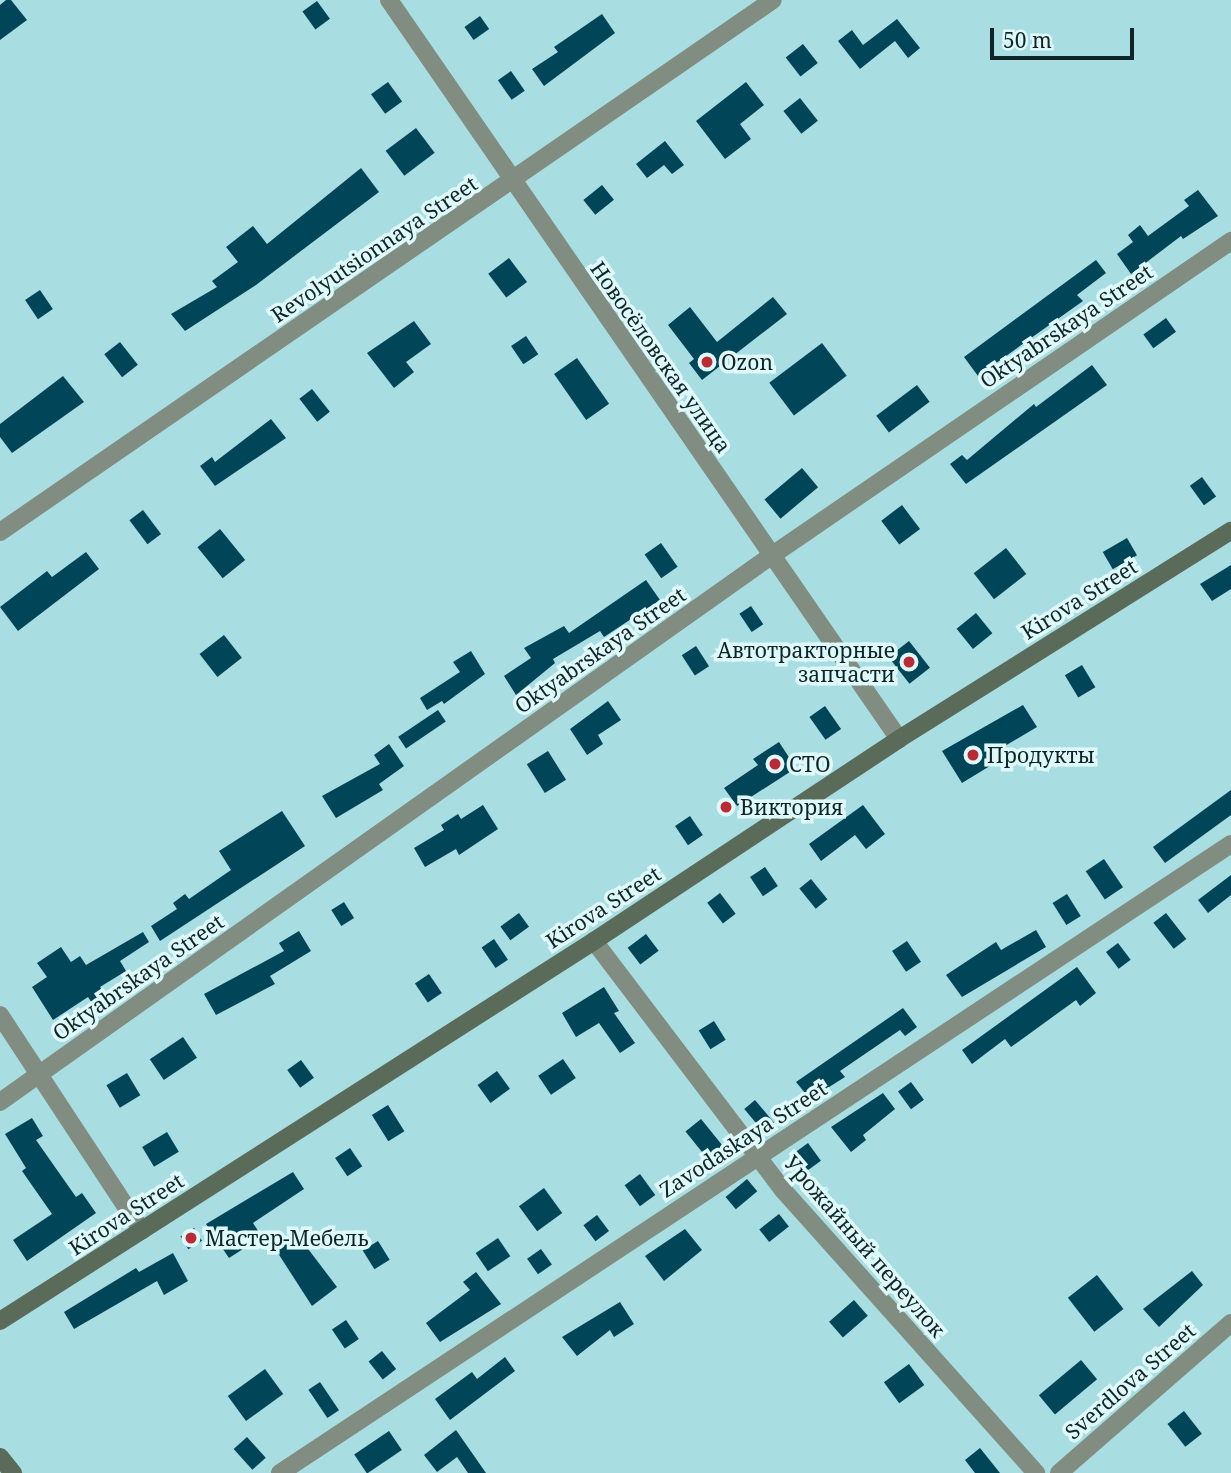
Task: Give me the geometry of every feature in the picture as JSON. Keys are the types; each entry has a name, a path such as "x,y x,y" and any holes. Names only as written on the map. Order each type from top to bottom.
{"street":[{"name":"Новосёловская улица","path":"389,0 898,739"},
{"name":"Revolyutsionnaya Street","path":"0,532 773,0"},
{"name":"Oktyabrskaya Street","path":"0,1102 771,556 1231,241"},
{"name":"Kirova Street","path":"0,1321 594,941 898,739 1231,531"},
{"name":"Zavodaskaya Street","path":"280,1473 1231,844"},
{"name":"Урожайный переулок","path":"594,941 783,1190 1036,1473"},
{"path":"0,1015 142,1231"},
{"name":"Sverdlova Street","path":"1059,1473 1231,1324"},
{"path":"0,1457 13,1473"}],"building":[{"path":"11,0 27,20 0,40 0,5"},
{"path":"317,1 330,19 315,29 302,12"},
{"path":"602,14 615,33 544,86 532,69 558,52 554,47"},
{"path":"480,16 489,29 474,40 464,27"},
{"path":"897,19 920,48 908,58 895,41 860,69 838,41 852,30 863,45"},
{"path":"803,44 818,63 800,76 786,58"},
{"path":"511,71 525,91 512,100 498,80"},
{"path":"388,82 402,101 385,114 371,94"},
{"path":"746,82 764,105 740,124 751,139 725,159 696,121"},
{"path":"800,98 818,121 801,134 783,111"},
{"path":"416,128 435,153 404,176 386,151"},
{"path":"665,141 684,165 672,174 664,165 647,178 636,164"},
{"path":"361,168 379,192 256,285 185,331 171,314 217,287 212,281 238,262 226,247 253,226 267,244"},
{"path":"602,185 614,200 595,215 583,200"},
{"path":"1198,190 1218,216 1183,239 1181,236 1131,274 1117,254 1133,242 1128,235 1140,225 1148,236 1189,206 1184,200"},
{"path":"509,258 527,282 506,298 488,274"},
{"path":"1096,260 1106,273 1077,295 1083,301 978,376 964,357"},
{"path":"40,290 53,309 38,319 25,300"},
{"path":"773,297 787,314 702,380 689,363 694,359 668,325 690,307 717,342"},
{"path":"1166,318 1176,332 1153,348 1143,334"},
{"path":"414,321 431,344 406,362 414,372 394,388 367,353"},
{"path":"526,336 538,354 523,364 511,346"},
{"path":"120,342 138,365 122,377 104,354"},
{"path":"822,343 847,376 794,415 769,383"},
{"path":"577,358 609,404 586,420 554,374"},
{"path":"1092,365 1107,385 966,484 950,464 962,455 967,460 1034,404 1036,407"},
{"path":"63,376 84,402 12,453 0,437 0,424"},
{"path":"917,385 930,402 889,432 876,416"},
{"path":"312,389 330,412 317,422 299,399"},
{"path":"271,419 286,438 215,486 200,466 212,457 215,462"},
{"path":"802,468 818,487 781,519 764,499"},
{"path":"1202,477 1216,496 1204,505 1190,486"},
{"path":"902,505 920,529 899,545 881,521"},
{"path":"143,510 161,534 147,544 129,520"},
{"path":"220,529 245,560 223,578 197,547"},
{"path":"1127,538 1137,555 1113,569 1103,552"},
{"path":"661,543 678,567 661,578 645,554"},
{"path":"1006,548 1026,574 994,599 974,573"},
{"path":"86,552 99,569 18,631 0,607 47,571 52,577"},
{"path":"1231,565 1231,589 1212,601 1200,584"},
{"path":"646,580 660,600 604,637 600,631 553,659 555,663 516,695 504,676 531,658 524,648 564,626 569,633"},
{"path":"751,606 763,624 752,632 739,614"},
{"path":"976,613 992,633 973,649 957,629"},
{"path":"224,635 242,658 217,677 200,654"},
{"name":"Автотракторные запчасти","path":"909,641 930,668 909,684 889,657"},
{"path":"696,646 709,666 695,675 682,655"},
{"path":"471,651 485,674 444,704 442,701 427,710 420,698 460,672 453,662"},
{"path":"1082,665 1095,687 1078,698 1065,675"},
{"path":"608,701 621,720 598,735 603,744 587,755 570,729"},
{"path":"1023,705 1037,727 998,750 1003,758 962,783 942,751"},
{"path":"825,706 841,729 825,740 809,717"},
{"path":"438,710 446,722 406,748 398,737"},
{"path":"779,742 796,768 737,806 724,788 758,765 753,759"},
{"path":"389,744 404,766 379,784 383,790 336,818 322,796 380,764 374,755"},
{"path":"548,751 566,780 545,793 527,764"},
{"path":"1231,790 1231,815 1165,863 1153,847"},
{"path":"483,805 498,829 459,855 456,849 425,867 414,848 444,830 441,825 458,814 461,819"},
{"path":"863,805 885,834 866,849 855,835 821,861 809,844"},
{"path":"282,811 305,846 160,941 151,926 177,909 173,903 185,894 189,899 231,870 219,851"},
{"path":"690,816 703,835 688,845 675,826"},
{"path":"1104,859 1123,887 1105,899 1086,871"},
{"path":"765,867 778,886 763,896 750,877"},
{"path":"1231,875 1231,895 1208,913 1198,900"},
{"path":"811,879 827,899 816,909 799,888"},
{"path":"720,893 736,914 723,923 707,903"},
{"path":"1067,894 1081,916 1066,925 1053,903"},
{"path":"344,902 354,918 341,926 331,910"},
{"path":"519,913 529,927 510,940 500,927"},
{"path":"1166,913 1186,939 1174,949 1153,923"},
{"path":"1036,930 1046,947 962,997 946,975 996,942 1001,950"},
{"path":"299,931 311,951 270,976 275,984 216,1015 204,994 284,951 279,943"},
{"path":"143,932 149,942 120,961 126,971 100,987 111,1004 98,1012 88,997 53,1020 32,987 47,977 37,963 61,947 71,962 80,956 86,965"},
{"path":"646,934 659,951 640,965 628,948"},
{"path":"494,939 508,960 496,968 482,947"},
{"path":"907,941 921,962 906,972 892,951"},
{"path":"1118,943 1131,960 1119,969 1106,952"},
{"path":"1077,967 1096,993 1080,1006 1076,1000 1011,1047 1005,1039 972,1064 962,1050"},
{"path":"429,974 442,993 428,1003 415,984"},
{"path":"604,987 619,1011 614,1013 635,1043 620,1053 599,1023 576,1037 562,1013"},
{"path":"903,1008 917,1027 905,1036 900,1030 840,1071 845,1077 810,1099 796,1082"},
{"path":"714,1021 726,1040 710,1049 699,1031"},
{"path":"183,1037 197,1058 164,1080 150,1059"},
{"path":"563,1059 576,1078 551,1095 538,1076"},
{"path":"301,1060 314,1078 300,1088 287,1070"},
{"path":"497,1071 510,1089 491,1103 478,1085"},
{"path":"127,1073 140,1095 120,1108 106,1085"},
{"path":"911,1082 924,1100 911,1109 898,1091"},
{"path":"883,1093 895,1109 863,1135 866,1140 851,1152 831,1127"},
{"path":"755,1100 774,1123 764,1132 744,1109"},
{"path":"388,1105 404,1131 388,1141 372,1115"},
{"path":"32,1118 43,1136 36,1140 76,1197 82,1193 96,1213 27,1261 13,1240 52,1214 22,1171 26,1168 5,1134"},
{"path":"701,1119 725,1149 709,1161 685,1132"},
{"path":"167,1132 179,1152 154,1167 142,1147"},
{"path":"808,1143 821,1161 807,1171 794,1153"},
{"path":"350,1148 362,1166 347,1176 335,1158"},
{"path":"293,1172 304,1189 253,1223 262,1237 229,1258 206,1224"},
{"path":"640,1174 655,1195 640,1206 625,1185"},
{"path":"747,1179 757,1191 736,1209 726,1197"},
{"path":"544,1188 562,1213 537,1231 519,1206"},
{"path":"779,1214 789,1227 769,1242 759,1229"},
{"path":"597,1215 609,1231 595,1241 583,1225"},
{"name":"Мастер-Мебель","path":"194,1228 202,1241 188,1249 180,1236"},
{"path":"685,1229 702,1250 664,1281 645,1256"},
{"path":"296,1233 337,1287 312,1306 274,1247"},
{"path":"498,1238 510,1256 488,1271 476,1253"},
{"path":"378,1241 390,1260 374,1269 363,1251"},
{"path":"541,1249 552,1265 538,1274 527,1259"},
{"path":"173,1253 188,1281 164,1295 157,1281 74,1329 64,1312 136,1268 139,1272"},
{"path":"1192,1271 1203,1285 1159,1327 1143,1309"},
{"path":"476,1272 501,1304 440,1342 426,1323 470,1290 463,1282"},
{"path":"1097,1275 1123,1309 1094,1332 1068,1298"},
{"path":"854,1300 868,1316 843,1337 829,1322"},
{"path":"620,1302 634,1324 614,1337 610,1330 577,1356 562,1337"},
{"path":"346,1320 359,1339 345,1349 332,1330"},
{"path":"382,1351 396,1369 383,1380 369,1361"},
{"path":"505,1357 515,1371 450,1420 435,1399 472,1372 477,1379"},
{"path":"1081,1360 1097,1379 1055,1415 1039,1395"},
{"path":"909,1364 924,1385 899,1403 884,1382"},
{"path":"265,1369 283,1394 246,1421 228,1396"},
{"path":"320,1382 339,1410 327,1418 308,1390"},
{"path":"1184,1411 1202,1434 1185,1447 1167,1424"},
{"path":"456,1430 486,1473 468,1473 457,1457 437,1472 424,1455"},
{"path":"389,1431 402,1450 368,1473 354,1454"},
{"path":"247,1437 266,1458 252,1470 234,1449"},
{"path":"980,1448 1000,1473 975,1473 965,1460"}],"place":[{"name":"Ozon","path":"707,362"},
{"name":"Автотракторные запчасти","path":"909,662"},
{"name":"Продукты","path":"973,755"},
{"name":"СТО","path":"775,764"},
{"name":"Виктория","path":"726,807"},
{"name":"Мастер-Мебель","path":"191,1238"}]}
